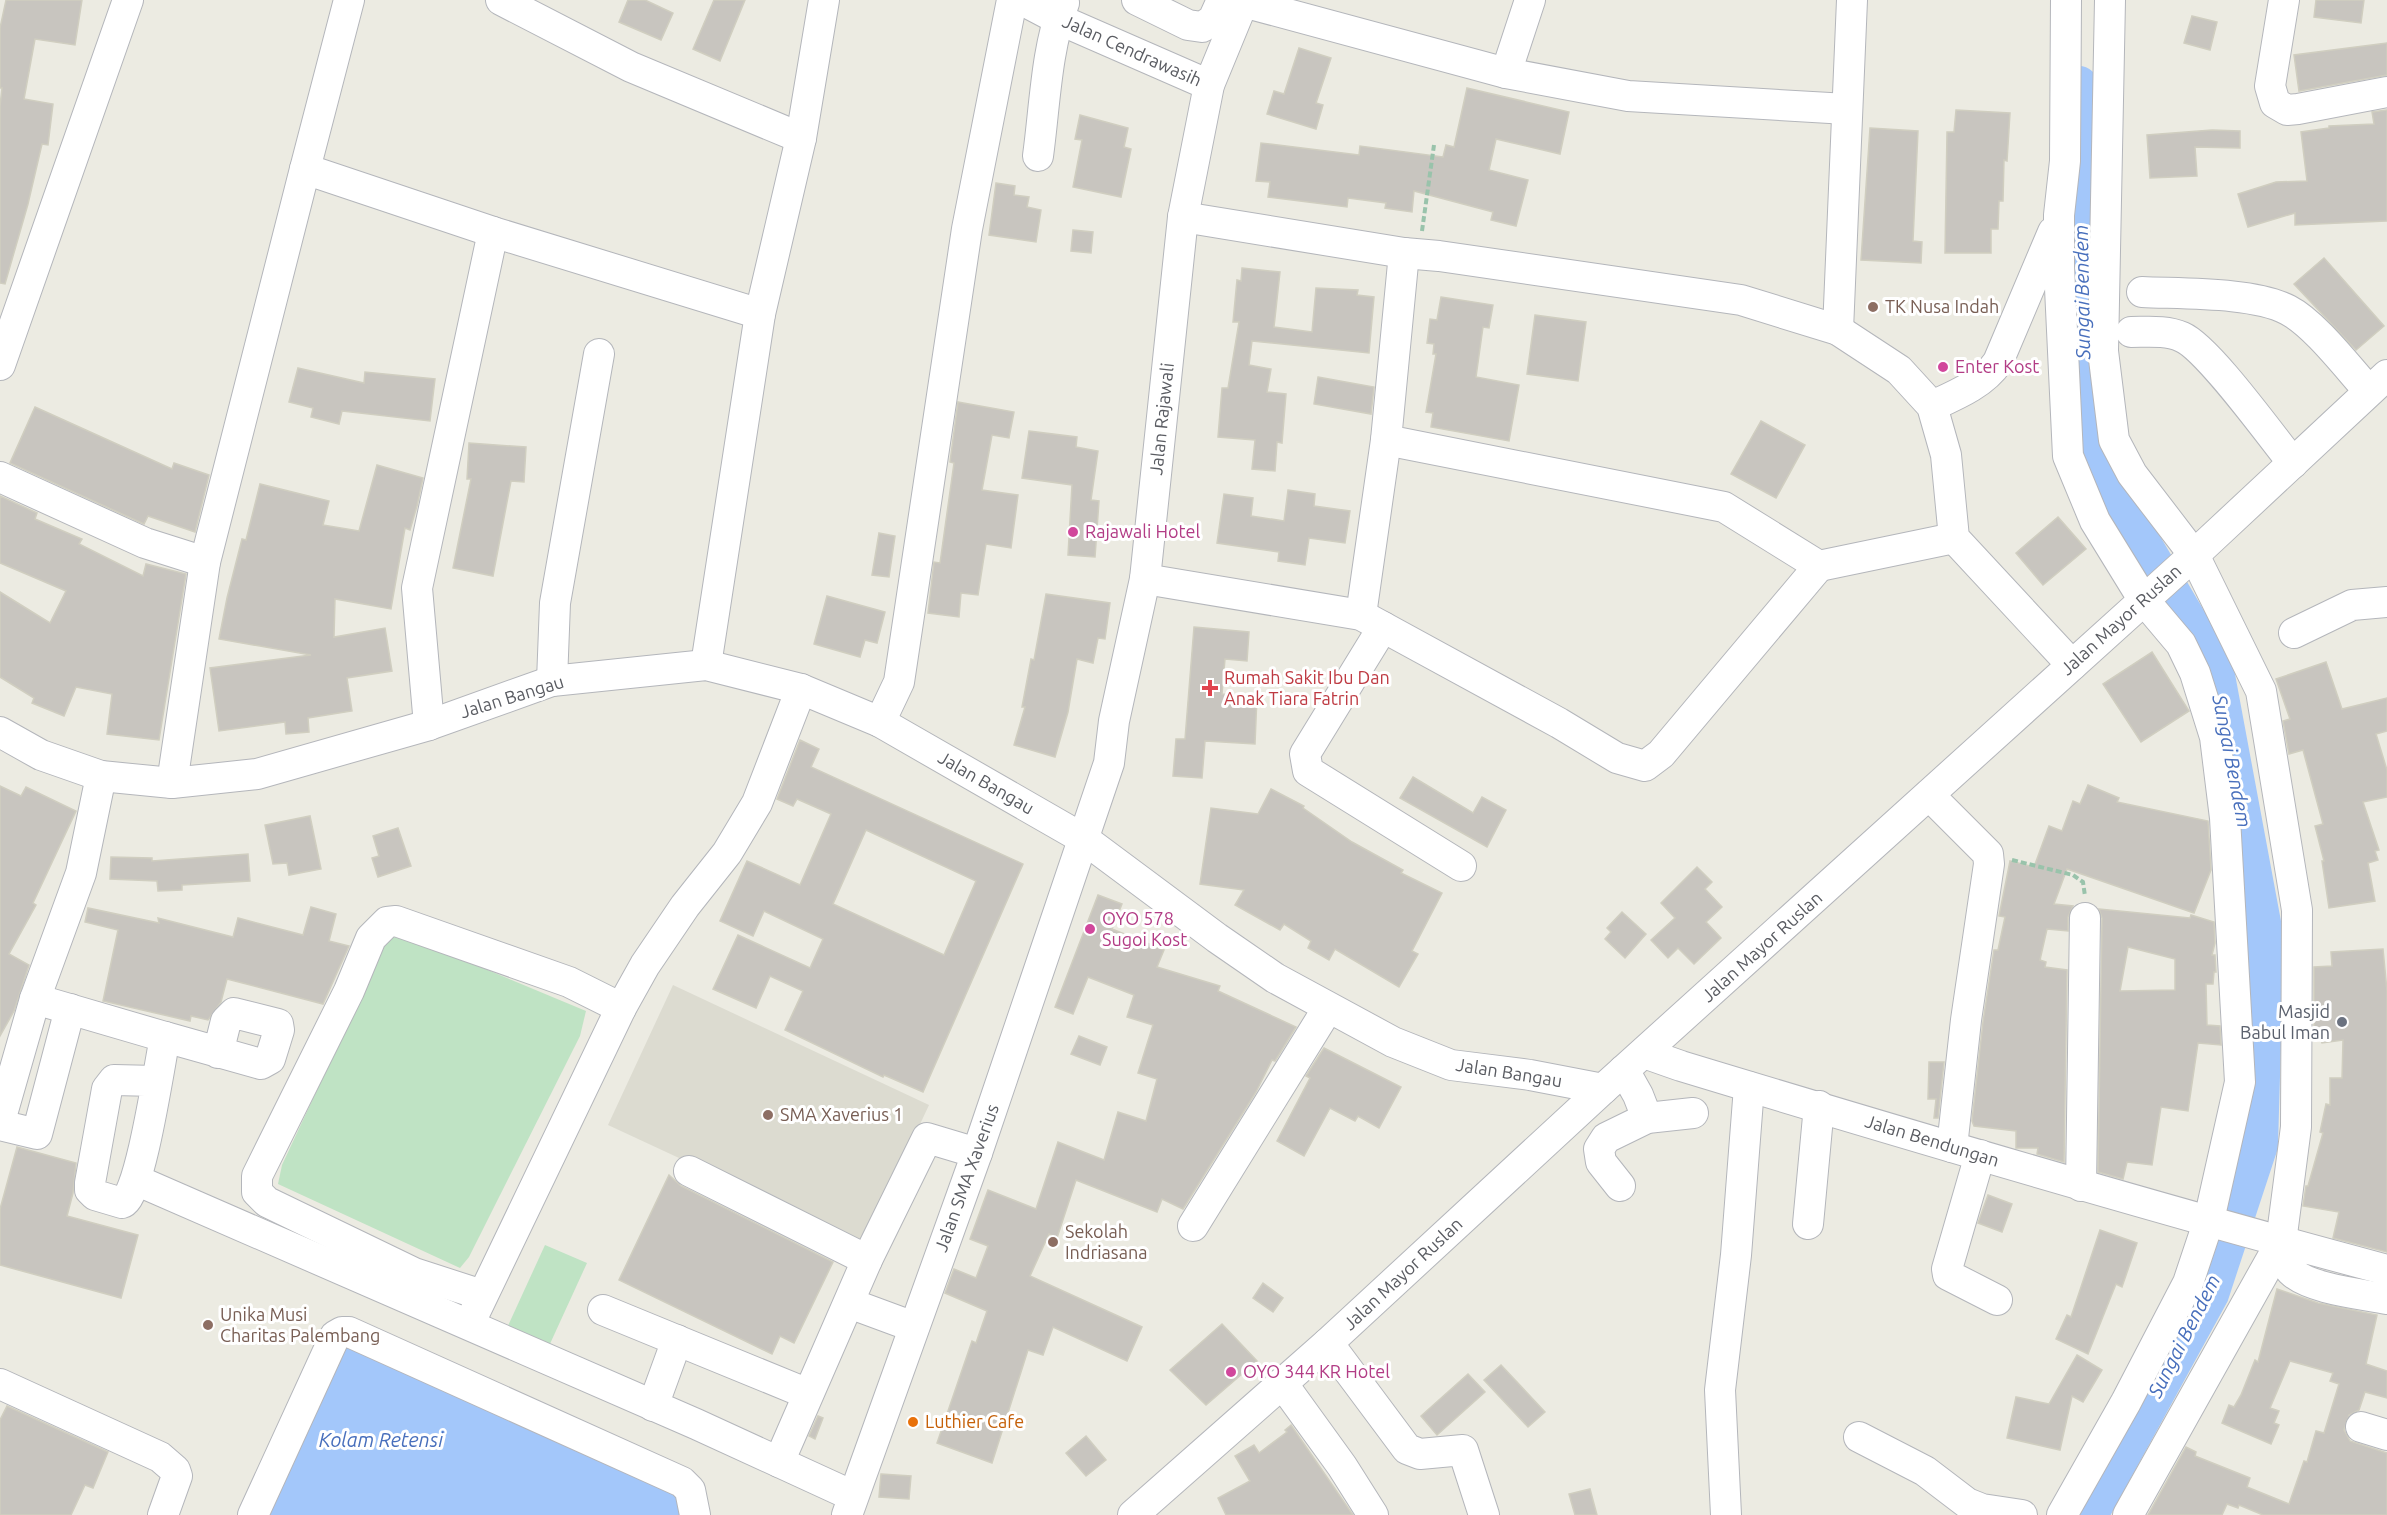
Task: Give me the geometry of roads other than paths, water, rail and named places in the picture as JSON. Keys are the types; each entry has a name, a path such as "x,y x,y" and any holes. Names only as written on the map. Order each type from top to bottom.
{"street":[{"path":"0,365 9,315 128,0"},
{"path":"172,783 205,562 349,0"},
{"path":"501,0 631,67 801,138"},
{"path":"706,665 760,314 801,138 824,0"},
{"path":"880,722 899,682 967,229 1012,0"},
{"name":"Jalan Cendrawasih","path":"1022,0 1062,9 1209,86"},
{"path":"1137,0 1188,25 1202,27 1236,1 1506,73 1628,96 1847,109"},
{"path":"1506,73 1530,0"},
{"path":"1838,330 1852,0"},
{"path":"2061,1515 2126,1402 2188,1282 2216,1221 2240,1082 2225,818 2216,737 2195,673 2181,644 2095,521 2068,456 2059,267 2059,216 2065,161 2066,0"},
{"path":"2110,0 2103,351 2106,395 2114,440 2132,474 2192,556 2261,691 2297,910 2296,1127 2280,1241 2128,1515"},
{"path":"2284,0 2270,86 2275,103 2288,110 2387,92"},
{"name":"Jalan Rajawali","path":"1080,837 1096,759 1114,722 1145,579 1184,217 1209,86 1236,1"},
{"path":"1038,156 1062,9"},
{"path":"305,169 493,232 760,314"},
{"path":"1932,406 1966,390 1992,371 1998,362 2059,216"},
{"path":"1184,217 1411,254 1741,300 1838,330 1899,370 1932,406 1946,455 1954,538 2072,665"},
{"path":"429,724 417,588 493,232"},
{"path":"1411,254 1386,440 1372,621 1305,754 1304,761 1308,771 1461,866"},
{"path":"2142,292 2265,301 2286,309 2378,383"},
{"path":"2131,332 2174,334 2191,342 2241,398 2293,463"},
{"path":"552,681 555,603 599,354"},
{"name":"Jalan Mayor Ruslan","path":"1150,1509 1282,1383 2192,556 2378,383"},
{"path":"1386,440 1724,507 1819,566"},
{"path":"0,477 144,543 205,562"},
{"path":"1145,579 1372,621 1559,723 1617,758 1645,766 1661,754 1819,566 1954,538"},
{"path":"2294,633 2352,605 2387,602"},
{"name":"Jalan Bangau","path":"0,732 41,755 101,776 172,783 257,774 429,724 552,681 706,665 801,689 880,722 1080,837 1216,938 1275,978 1393,1042 1451,1065 1530,1075 1624,1070"},
{"path":"469,1326 621,1008 645,965 685,906 727,853 757,803 801,689"},
{"path":"70,1009 37,1134 0,1123 35,999 81,873 101,776"},
{"path":"1929,795 1988,854 1990,876 1966,1020 1966,1151 1947,1269 1948,1275 1997,1300"},
{"name":"Jalan SMA Xaverius","path":"850,1505 977,1152 1074,870 1080,837"},
{"path":"2081,1186 2085,918"},
{"path":"482,1295 414,1273 267,1202 257,1192 256,1176 349,991 371,938 387,922 396,921 569,982 621,1008"},
{"path":"35,999 218,1053"},
{"path":"1193,1226 1328,1008"},
{"path":"156,1081 114,1080 107,1089 90,1190 94,1195 122,1203 131,1197 146,1137 165,1037"},
{"path":"1624,1070 1638,1095 1647,1118"},
{"name":"Jalan Bendungan","path":"1624,1070 1749,1087 2081,1186 2216,1221 2280,1241"},
{"path":"1726,1515 1720,1390 1736,1255 1749,1087"},
{"path":"1808,1224 1818,1106"},
{"path":"1620,1186 1601,1162 1599,1149 1606,1138 1647,1118 1693,1113"},
{"path":"100,1126 146,1137"},
{"path":"779,1462 867,1260 927,1138 977,1152"},
{"path":"689,1171 867,1260"},
{"path":"136,1180 779,1462 850,1505"},
{"path":"2280,1241 2387,1270"},
{"path":"2280,1241 2291,1271 2295,1275 2309,1282 2387,1299"},
{"path":"849,1303 914,1327"},
{"path":"603,1310 808,1394"},
{"path":"253,1515 335,1336 345,1332 682,1482 690,1490 695,1515"},
{"path":"653,1406 677,1340"},
{"path":"1328,1343 1407,1449 1420,1454 1463,1450 1484,1515"},
{"path":"1282,1383 1342,1466 1373,1515"},
{"path":"0,1384 165,1460 175,1470 177,1476 163,1515"},
{"path":"1859,1437 1925,1472 1967,1503 1982,1509 2022,1515"}],"water":[{"name":"Kolam Retensi","path":"342,1339 682,1493 686,1515 262,1515"}],"waterway":[{"name":"Sungai Bendem","path":"2079,85 2084,432 2119,504 2214,665 2265,939 2259,1145 2210,1294 2089,1515"}],"place":[{"name":"TK Nusa Indah","path":"1873,307"},
{"name":"Enter Kost","path":"1943,367"},
{"name":"Rajawali Hotel","path":"1073,532"},
{"name":"Rumah Sakit Ibu Dan Anak Tiara Fatrin","path":"1210,688"},
{"name":"OYO 578 Sugoi Kost","path":"1090,929"},
{"name":"Masjid Babul Iman","path":"2342,1022"},
{"name":"SMA Xaverius 1","path":"768,1115"},
{"name":"Sekolah Indriasana","path":"1053,1242"},
{"name":"Unika Musi Charitas Palembang","path":"208,1325"},
{"name":"OYO 344 KR Hotel","path":"1231,1372"},
{"name":"Luthier Cafe","path":"913,1422"}]}
